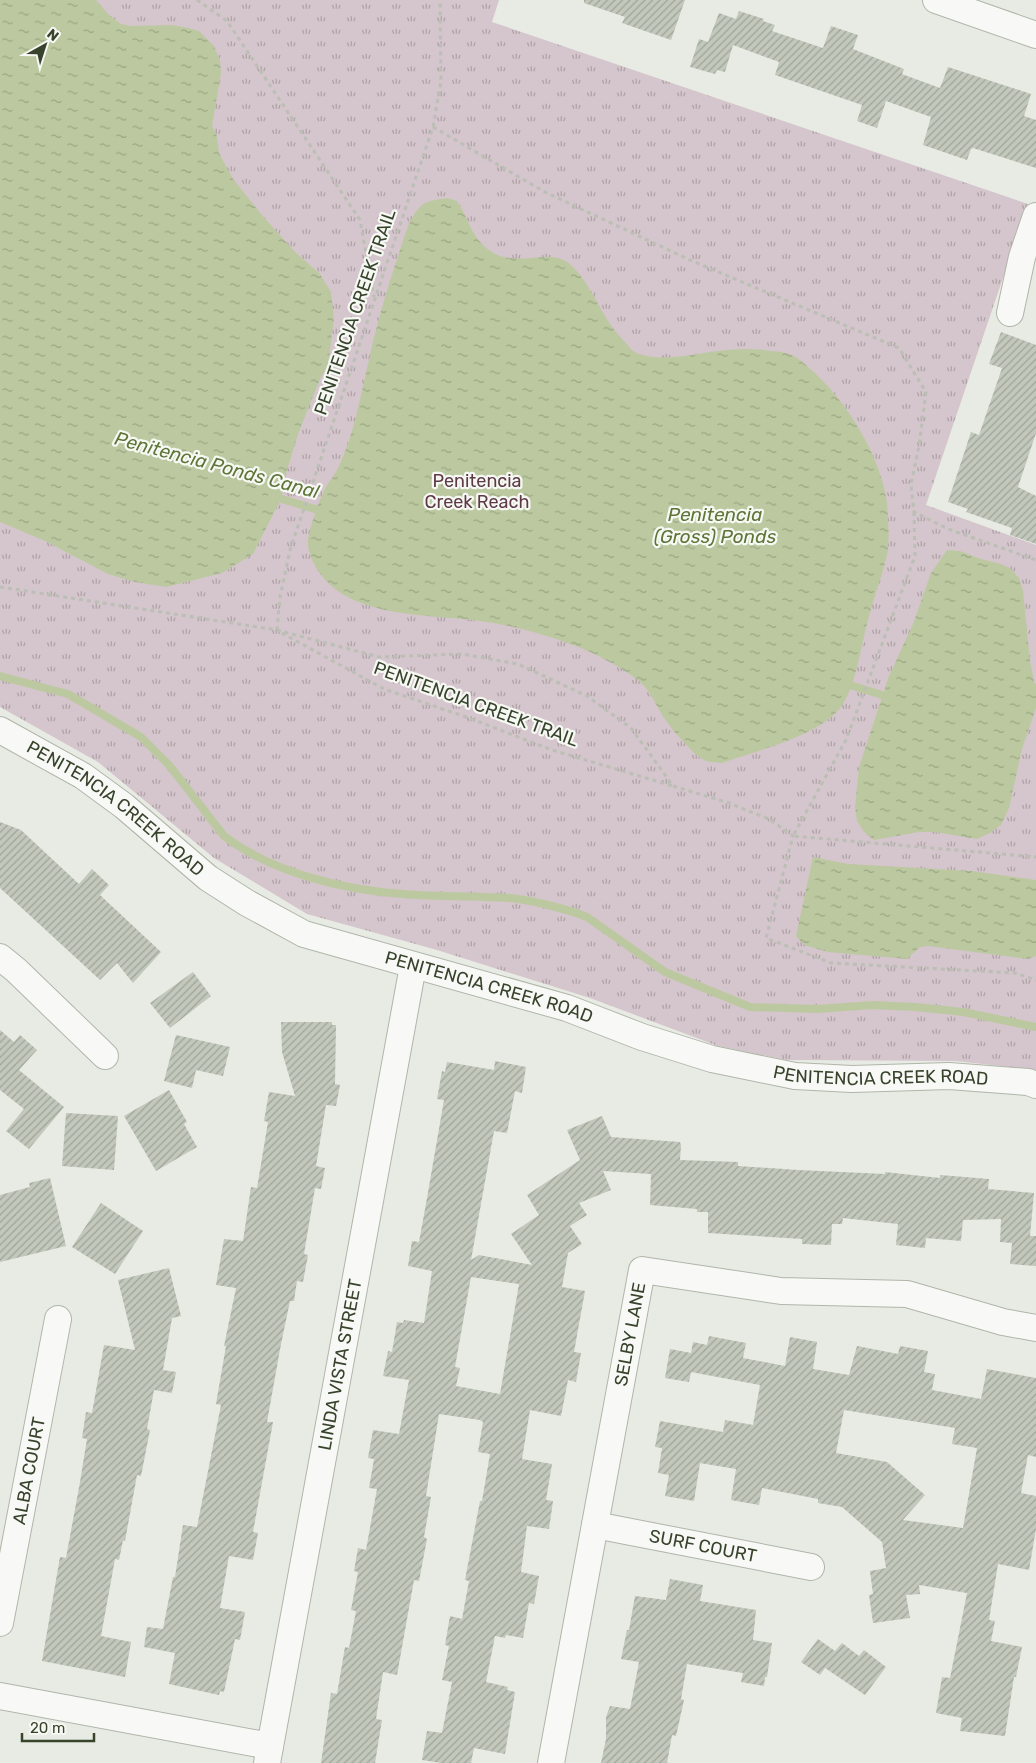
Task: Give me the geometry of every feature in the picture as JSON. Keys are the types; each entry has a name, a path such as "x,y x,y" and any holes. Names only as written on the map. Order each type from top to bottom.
{"street":[{"path":"943,1 1036,35"},
{"path":"1010,313 1022,257 1036,216"},
{"name":"PENITENCIA CREEK ROAD","path":"0,730 83,776 124,806 208,878 247,903 304,934 412,966 567,1008 642,1037 712,1059 795,1076 852,1080 949,1076 1028,1082 1036,1085"},
{"path":"0,956 105,1056"},
{"name":"LINDA VISTA STREET","path":"269,1755 412,966"},
{"name":"SELBY LANE","path":"551,1763 642,1270 781,1291 907,1294 1003,1322 1036,1328"},
{"name":"ALBA COURT","path":"0,1623 58,1320"},
{"name":"SURF COURT","path":"595,1525 811,1567"},
{"path":"0,1696 269,1755"}],"path":[{"path":"197,0 227,20 360,220 374,298"},
{"name":"PENITENCIA CREEK TRAIL","path":"277,630 280,597 290,550 433,127 441,81 440,0"},
{"path":"433,127 545,192 690,260 899,348 926,392 919,446 910,484 914,512 914,556 846,740 793,836 766,938 831,963 1015,973 1036,980"},
{"path":"914,512 948,529 1036,560"},
{"name":"PENITENCIA CREEK TRAIL","path":"0,587 277,630 379,657 462,654 518,664 587,696 631,728 673,786"},
{"name":"PENITENCIA CREEK TRAIL","path":"277,630 384,689 469,718 552,750 729,803 769,819 793,836"},
{"path":"793,836 1036,857"}],"green space":[{"name":"Penitencia Creek Reach","path":"0,0 499,0 492,22 1028,204 926,505 1036,545 1036,1070 956,1061 787,1060 718,1046 590,998 437,950 307,914 214,858 98,762 0,707"}],"water":[{"path":"0,0 96,0 108,14 121,24 131,26 172,25 199,31 214,46 220,61 221,73 212,126 217,136 219,153 233,179 261,214 294,251 320,274 331,292 334,318 328,365 320,379 298,434 287,470 281,499 253,554 222,573 166,587 135,582 108,574 45,541 0,522"},
{"name":"Penitencia (Gross) Ponds","path":"447,198 457,201 475,235 483,245 494,253 517,259 552,257 562,259 571,265 586,283 610,324 631,349 637,353 668,357 738,349 757,349 787,353 799,359 835,394 859,428 877,466 887,503 888,549 848,694 834,715 821,725 788,741 722,763 706,761 699,757 676,733 640,682 626,671 597,655 559,640 514,627 480,621 393,612 371,606 351,598 333,587 319,572 309,552 309,533 321,497 338,469 349,441 378,322 405,235 412,218 422,205"},
{"path":"947,550 960,551 1001,564 1011,569 1019,578 1023,591 1030,661 1036,685 1036,708 1022,749 1009,808 1001,825 977,839 935,832 919,832 874,840 864,832 857,821 855,807 859,767 889,676 913,624 931,573"},
{"path":"813,857 848,864 972,871 1036,880 1036,956 1028,959 928,946 920,947 907,959 828,952 804,945 796,936"}],"building":[{"path":"584,0 685,0 671,40 622,23 625,17 584,3"},
{"path":"739,11 764,19 763,21 775,25 772,31 823,48 831,26 858,35 853,49 904,69 902,74 940,88 948,67 1031,94 1024,116 1036,120 1036,168 973,148 967,160 923,145 931,117 886,101 877,128 857,121 862,105 775,75 779,62 733,45 725,72 717,70 715,74 690,67 699,39 708,42 719,13 736,19"},
{"path":"1001,332 1036,345 1036,433 1018,487 1036,496 1036,544 1010,535 1012,528 966,512 968,509 948,502 971,432 979,435 1002,368 989,364"},
{"path":"0,822 21,830 79,884 92,869 109,885 100,895 161,952 133,983 117,963 100,980 0,888"},
{"path":"193,972 211,996 170,1028 150,1003"},
{"path":"281,1022 332,1022 332,1025 336,1025 335,1084 340,1085 336,1106 326,1105 316,1166 325,1168 321,1189 315,1188 304,1254 308,1255 303,1282 297,1281 294,1301 290,1301 281,1344 267,1422 273,1422 253,1532 258,1533 253,1560 229,1556 220,1608 245,1612 240,1640 235,1639 224,1692 220,1691 219,1695 169,1684 175,1653 144,1647 147,1627 163,1629 173,1577 175,1577 183,1525 197,1527 221,1405 216,1404 226,1346 224,1346 236,1288 216,1285 224,1239 243,1241 251,1187 257,1188 268,1122 264,1121 269,1092 295,1096 282,1052"},
{"path":"0,1030 14,1042 20,1035 37,1050 19,1070 64,1107 29,1149 6,1131 24,1109 0,1090"},
{"path":"176,1035 230,1047 223,1076 196,1070 192,1088 164,1081"},
{"path":"495,1061 526,1067 522,1093 515,1091 507,1133 494,1131 471,1260 479,1255 532,1265 511,1234 539,1215 527,1195 580,1160 567,1130 602,1116 611,1137 680,1142 680,1160 738,1162 738,1166 798,1170 885,1174 885,1172 940,1178 940,1175 989,1179 988,1189 1034,1193 1030,1236 1036,1236 1036,1266 1010,1264 1012,1243 1000,1242 1001,1219 963,1220 961,1241 926,1238 925,1248 896,1245 898,1224 843,1218 842,1224 832,1224 831,1245 802,1244 802,1239 708,1233 708,1212 697,1212 697,1209 650,1205 651,1174 603,1171 611,1190 579,1203 587,1215 570,1226 582,1244 568,1253 562,1287 585,1291 574,1352 581,1353 576,1382 568,1380 561,1416 530,1410 522,1459 552,1464 546,1500 553,1501 549,1529 527,1526 521,1572 539,1576 534,1604 529,1603 523,1638 506,1635 505,1638 495,1636 486,1682 508,1687 507,1690 515,1692 505,1754 474,1748 471,1763 441,1763 422,1760 427,1731 442,1733 452,1682 442,1680 449,1646 445,1645 450,1616 462,1619 469,1581 465,1580 490,1454 478,1452 483,1422 439,1414 426,1496 431,1497 424,1537 427,1539 419,1581 414,1580 397,1675 383,1672 376,1719 382,1720 375,1763 321,1763 331,1693 337,1694 345,1647 349,1648 356,1611 351,1610 358,1572 354,1571 358,1548 366,1550 377,1489 369,1488 374,1459 368,1458 373,1430 399,1434 409,1380 383,1376 388,1351 392,1352 397,1322 403,1323 404,1320 424,1323 432,1271 408,1266 412,1241 419,1242 427,1198 444,1100 437,1099 442,1071 445,1072 447,1062 494,1070","holes":["471,1277 519,1284 500,1394 456,1386 460,1368 455,1367"]},
{"path":"169,1090 187,1122 184,1124 197,1147 156,1171 124,1116"},
{"path":"66,1113 118,1116 114,1170 62,1166"},
{"path":"50,1178 66,1246 0,1262 0,1195 30,1187 29,1183"},
{"path":"101,1203 143,1231 115,1274 72,1247"},
{"path":"169,1268 181,1316 172,1318 163,1370 176,1372 172,1393 154,1390 147,1429 150,1430 141,1476 137,1475 125,1541 123,1540 119,1560 115,1559 101,1636 131,1642 125,1677 42,1661 60,1557 66,1558 80,1482 87,1439 82,1438 86,1412 92,1413 104,1345 135,1350 118,1280"},
{"path":"709,1336 746,1343 743,1358 785,1366 790,1337 817,1342 813,1369 849,1375 857,1346 898,1354 900,1346 928,1351 924,1372 935,1374 932,1390 981,1399 987,1369 1036,1378 1036,1457 1028,1455 1021,1493 1036,1496 1036,1529 1029,1570 998,1564 989,1620 995,1621 991,1641 1022,1647 1016,1677 1014,1677 1005,1736 960,1731 962,1718 936,1713 942,1677 950,1678 967,1593 919,1585 920,1594 906,1595 910,1618 873,1623 869,1595 873,1594 870,1571 886,1568 882,1542 842,1507 818,1503 818,1499 762,1488 759,1505 731,1500 736,1469 700,1463 694,1501 665,1496 669,1475 658,1473 662,1448 655,1447 660,1421 723,1432 725,1420 753,1425 760,1385 691,1372 689,1382 665,1378 670,1349 691,1353 693,1342 707,1345","holes":["844,1410 955,1428 952,1444 977,1448 963,1528 903,1520 925,1495 887,1462 836,1453"]},
{"path":"670,1579 703,1585 700,1601 756,1610 753,1640 772,1643 764,1686 741,1682 743,1673 687,1664 681,1699 684,1700 676,1736 672,1735 667,1763 601,1763 606,1739 606,1717 610,1706 630,1709 639,1662 621,1659 627,1630 629,1630 635,1596 666,1600"},
{"path":"818,1639 835,1651 842,1643 859,1656 864,1650 886,1667 865,1695 825,1668 820,1675 801,1662"}],"waterway":[{"name":"Penitencia Ponds Canal","path":"272,496 325,512"},
{"path":"0,676 68,694 141,737 169,765 224,836 243,849 287,870 333,884 380,892 430,896 510,898 569,911 587,917 665,972 750,1007 817,1009 873,1005 916,1007 963,1012 1036,1027"},
{"name":"Penitencia Ponds Canal","path":"843,683 879,694 891,700"}]}
